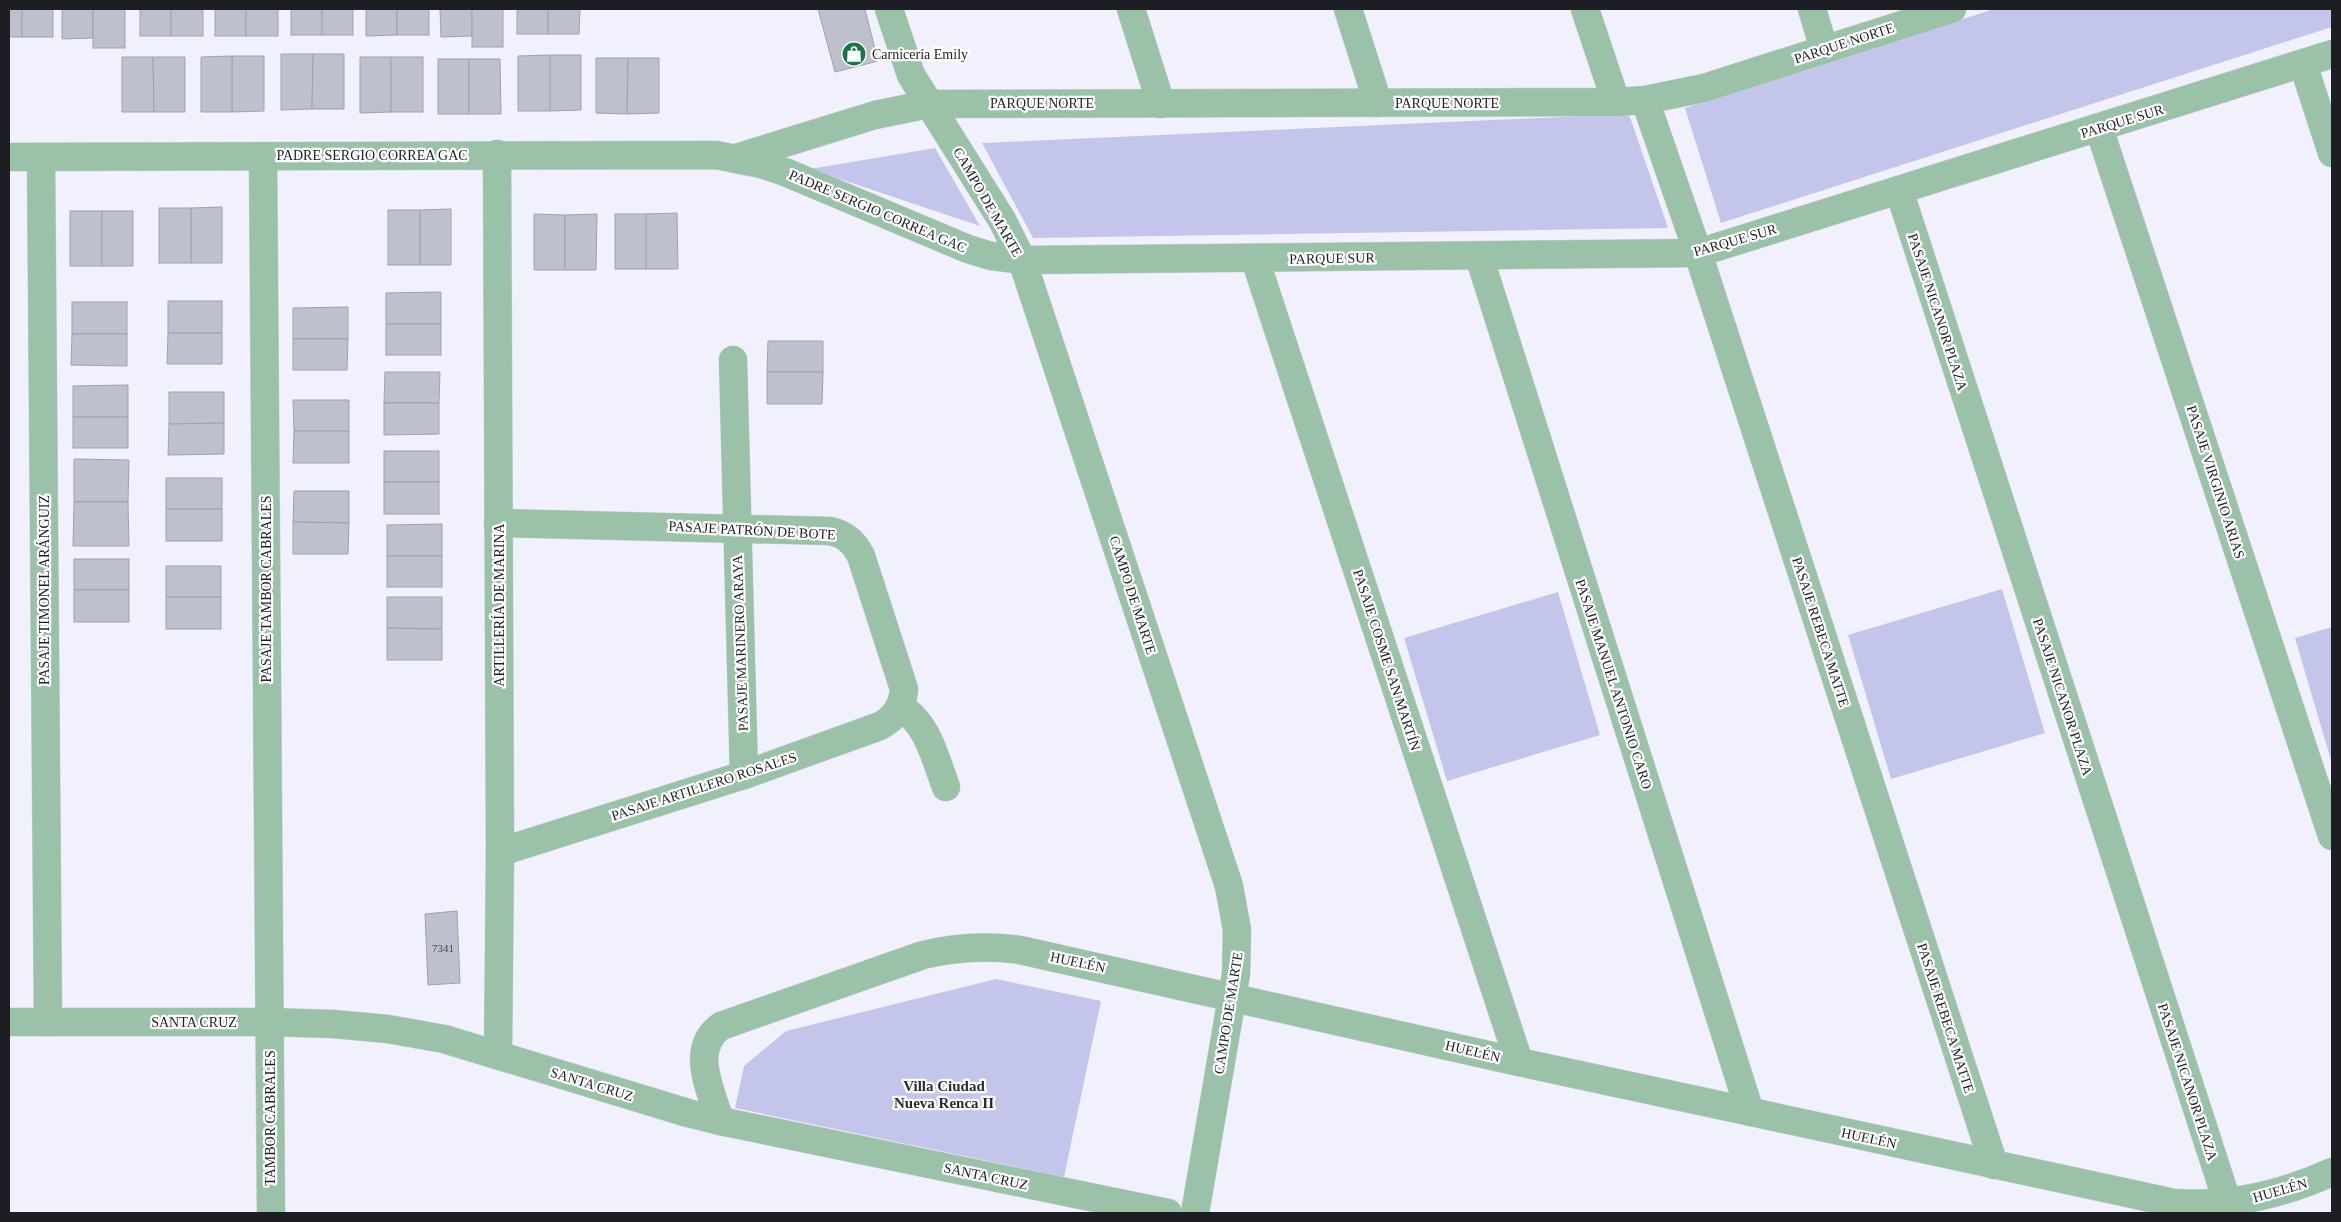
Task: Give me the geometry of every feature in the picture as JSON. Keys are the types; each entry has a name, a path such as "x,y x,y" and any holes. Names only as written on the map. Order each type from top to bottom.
{"street":[{"name":"CAMPO DE MARTE","path":"889,9 911,75 1002,220 1022,260 1235,908 1238,952 1194,1213"},
{"path":"1130,9 1161,104"},
{"path":"1348,9 1378,103"},
{"path":"1585,9 1616,102"},
{"path":"1812,9 1824,49"},
{"name":"PARQUE NORTE","path":"929,104 1616,102 1645,100 1704,88 1952,9"},
{"name":"PARQUE SUR","path":"1022,260 1698,254 2332,54"},
{"path":"2303,64 2332,153"},
{"name":"PASAJE REBECA MATTE","path":"1645,100 1698,254 1994,1165"},
{"name":"PADRE SERGIO CORREA GAC","path":"736,158 875,115 929,104"},
{"name":"PASAJE VIRGINIO ARIAS","path":"2099,128 2332,836"},
{"name":"ARTILLERÍA DE MARINA","path":"497,154 500,852 498,1055"},
{"name":"PADRE SERGIO CORREA GAC","path":"9,157 695,154 736,158 785,172 968,249 990,256 1022,260"},
{"name":"PASAJE TAMBOR CABRALES","path":"263,156 270,1022"},
{"name":"PASAJE TIMONEL ARÁNGUIZ","path":"42,157 48,1022"},
{"name":"PASAJE NICANOR PLAZA","path":"1899,190 2213,1207"},
{"name":"PASAJE MANUEL ANTONIO CARO","path":"1479,256 1750,1112"},
{"name":"PASAJE COSME SAN MARTÍN","path":"1255,259 1520,1062"},
{"name":"PASAJE MARINERO ARAYA","path":"733,360 744,775"},
{"name":"PASAJE PATRÓN DE BOTE","path":"498,523 737,528 830,531 839,533 856,546 902,679 904,698 900,707"},
{"path":"900,707 915,717 924,730 946,787"},
{"name":"PASAJE ARTILLERO ROSALES","path":"500,852 744,775 880,726 895,715 900,707"},
{"name":"HUELÉN","path":"720,1121 704,1064 703,1051 707,1039 721,1026 923,955 948,949 974,946 1020,950 1520,1062 2134,1196 2174,1203 2213,1207 2300,1186 2332,1172"},
{"name":"SANTA CRUZ","path":"9,1022 270,1022 333,1024 388,1029 444,1039 720,1121 1168,1213"},
{"name":"TAMBOR CABRALES","path":"270,1022 271,1213"}],"shaded area":[{"path":"1994,9 2332,9 2332,27 1721,223 1685,108"},
{"path":"1629,114 1668,228 1033,238 982,143"},
{"path":"935,148 980,226 810,169"},
{"path":"2002,589 2045,733 1891,779 1848,635"},
{"path":"1558,592 1600,735 1447,781 1404,638"},
{"path":"2332,627 2332,764 2295,638"},
{"path":"996,979 1101,1001 1064,1177 735,1108 744,1066 786,1031"}],"building":[{"path":"9,9 22,9 22,37 9,37"},
{"path":"22,9 53,9 53,37 22,37"},
{"path":"62,9 93,9 93,38 62,39"},
{"path":"93,9 125,9 125,48 93,48"},
{"path":"140,9 171,9 171,36 140,36"},
{"path":"171,9 203,9 203,36 171,36"},
{"path":"215,9 246,9 246,36 215,36"},
{"path":"246,9 278,9 278,36 246,36"},
{"path":"291,9 322,9 322,35 291,35"},
{"path":"322,9 353,9 353,35 322,35"},
{"path":"366,9 397,9 397,35 366,36"},
{"path":"397,9 429,9 429,35 397,35"},
{"path":"440,9 472,9 472,36 441,37"},
{"path":"472,9 503,9 503,47 472,47"},
{"path":"517,9 548,9 548,34 517,34"},
{"path":"548,9 580,9 579,34 548,34"},
{"path":"818,9 865,9 878,61 835,72"},
{"path":"281,54 313,54 312,109 281,110"},
{"path":"313,54 344,54 344,109 312,109"},
{"path":"550,55 581,55 581,110 550,111"},
{"path":"550,55 550,111 518,111 518,56"},
{"path":"232,56 264,56 264,111 232,112"},
{"path":"232,56 232,112 201,112 201,57"},
{"path":"122,57 153,57 154,112 122,112"},
{"path":"153,57 185,57 185,112 154,112"},
{"path":"360,57 391,57 391,112 360,113"},
{"path":"391,57 423,57 423,112 391,112"},
{"path":"596,58 628,58 627,114 596,113"},
{"path":"628,58 659,58 659,113 627,114"},
{"path":"438,59 469,59 469,114 438,114"},
{"path":"469,59 500,59 501,114 469,114"},
{"path":"222,207 222,263 191,263 191,208"},
{"path":"159,208 191,208 191,263 159,263"},
{"path":"451,209 451,265 420,265 420,210"},
{"path":"388,210 420,210 420,265 388,265"},
{"path":"70,211 102,211 102,266 70,266"},
{"path":"102,211 133,211 133,266 102,266"},
{"path":"677,213 678,269 646,269 646,214"},
{"path":"534,214 565,215 565,270 534,270"},
{"path":"597,214 596,270 565,270 565,215"},
{"path":"615,214 646,214 646,269 615,269"},
{"path":"441,292 441,324 386,324 386,293"},
{"path":"168,301 222,301 222,333 168,333"},
{"path":"72,302 127,302 127,334 72,334"},
{"path":"348,307 348,339 293,339 293,308"},
{"path":"386,324 441,324 441,355 386,355"},
{"path":"168,333 222,333 222,364 167,364"},
{"path":"72,334 127,334 127,366 71,365"},
{"path":"293,339 348,339 347,370 293,370"},
{"path":"768,341 823,341 823,372 767,372"},
{"path":"385,372 440,372 439,403 384,403"},
{"path":"767,372 823,372 822,404 767,404"},
{"path":"128,385 128,417 73,417 73,386"},
{"path":"169,392 224,392 224,423 169,424"},
{"path":"293,400 349,400 349,431 294,431"},
{"path":"384,403 439,403 439,434 384,435"},
{"path":"73,417 128,417 128,448 73,448"},
{"path":"224,423 224,454 168,455 169,424"},
{"path":"294,431 349,431 349,463 293,463"},
{"path":"384,451 439,451 439,482 384,482"},
{"path":"74,459 129,460 128,502 74,502"},
{"path":"166,478 222,478 222,509 166,509"},
{"path":"384,482 439,482 439,514 384,514"},
{"path":"294,491 349,491 349,523 293,522"},
{"path":"74,502 128,502 129,546 73,546"},
{"path":"166,509 222,509 222,541 166,541"},
{"path":"293,522 349,523 348,554 293,554"},
{"path":"442,524 442,556 387,556 387,525"},
{"path":"387,556 442,556 442,587 387,587"},
{"path":"74,559 129,559 129,590 74,590"},
{"path":"166,566 221,566 221,597 166,597"},
{"path":"74,590 129,590 129,622 74,622"},
{"path":"166,597 221,597 221,629 166,629"},
{"path":"387,597 442,597 442,629 387,628"},
{"path":"387,628 442,629 442,660 387,660"},
{"path":"457,911 460,983 428,985 425,914"}],"place":[{"name":"Carnicería Emily","path":"854,54"}],"district":[{"name":"Villa Ciudad Nueva Renca II","path":"944,1094"}]}
